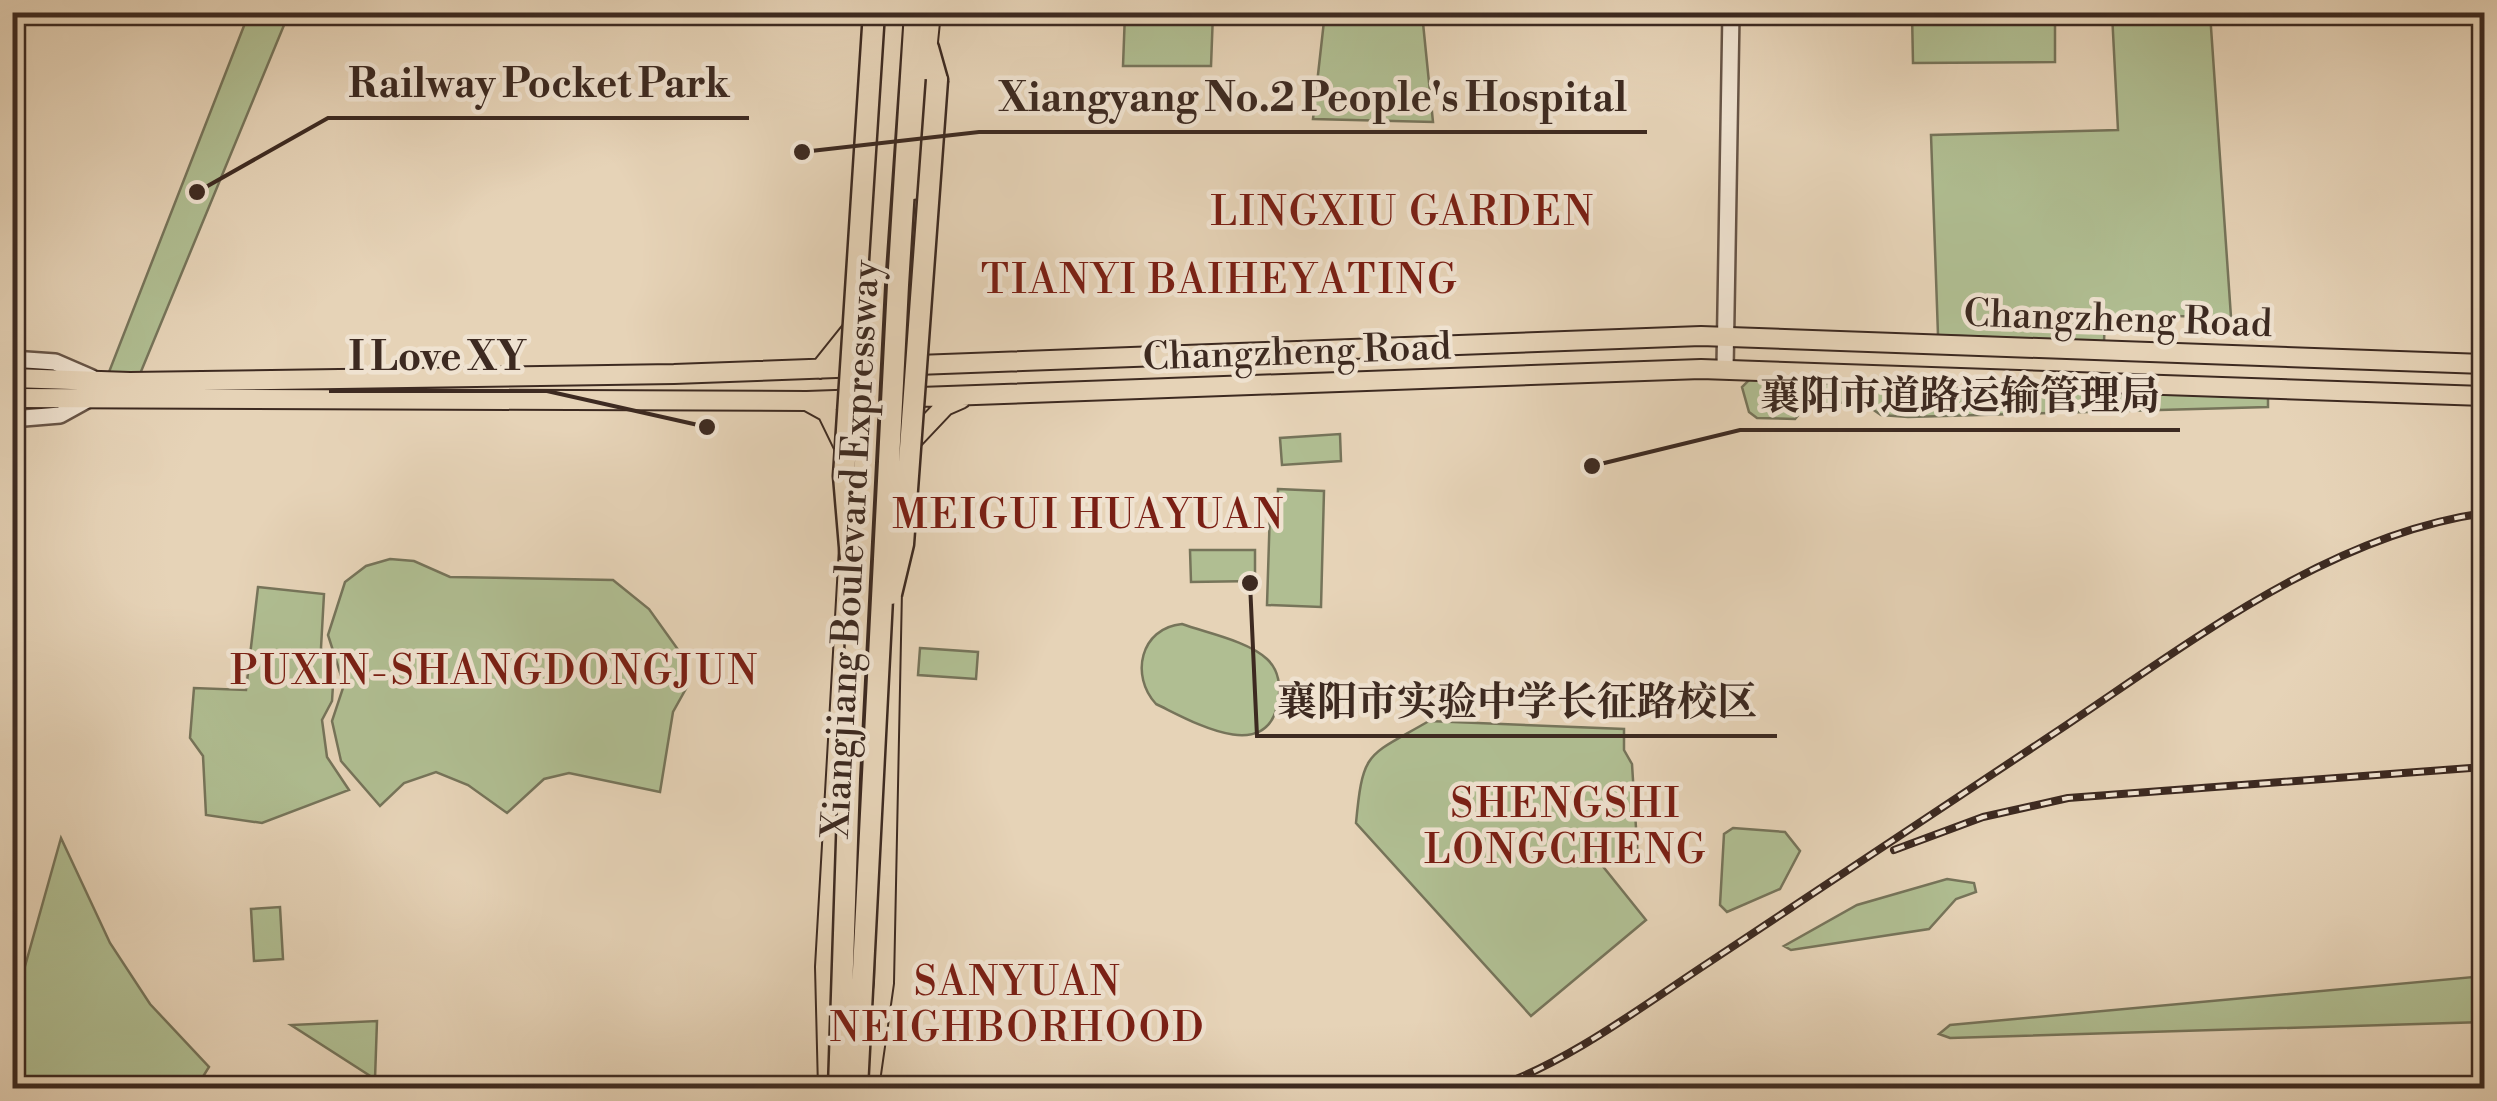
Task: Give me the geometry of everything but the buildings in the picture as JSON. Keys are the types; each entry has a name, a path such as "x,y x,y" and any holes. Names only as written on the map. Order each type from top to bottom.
{"highway":[{"path":"849,778 844,724 852,568 844,476 871,12"},
{"name":"Xiangjiang Boulevard Expressway","path":"839,1088 849,778 893,12"},
{"name":"Xiangjiang Boulevard Expressway","path":"857,1088 915,12"},
{"path":"873,780 888,610 903,544 937,80 928,48"}],"main road":[{"path":"828,1088 825,968 853,474 871,12"},
{"path":"870,1088 884,983 900,309 930,12"},
{"path":"900,309 919,350 938,364"},
{"path":"820,369 859,319"},
{"name":"Changzheng Road","path":"12,378 130,382 820,369 1725,337 2484,364"},
{"name":"Changzheng Road","path":"12,398 807,401 1725,369 2484,396"},
{"path":"897,482 912,437 946,406 967,396"},
{"path":"807,401 827,412 839,431 853,474"}],"street":[{"path":"1725,369 1731,12"},
{"path":"12,359 55,362 100,381"},
{"path":"12,420 60,415 89,399"}],"green space":[{"path":"1325,12 1422,13 1433,122 1313,119"},
{"path":"249,13 289,13 140,374 109,372"},
{"path":"1125,13 1213,13 1211,66 1123,66"},
{"path":"1912,13 2055,13 2055,62 1913,63"},
{"path":"2112,13 2210,13 2231,317 2105,315 2104,342 1938,335 1931,135 2118,130"},
{"path":"1751,378 2268,395 2268,407 1908,417 1881,415 1862,402 1808,404 1795,419 1757,418 1749,412 1742,387"},
{"path":"1340,434 1341,461 1282,465 1280,438"},
{"path":"1278,489 1324,491 1321,607 1267,605 1270,509 1277,509"},
{"path":"1190,550 1255,550 1255,581 1191,582"},
{"path":"390,559 414,561 450,577 613,580 649,609 684,658 688,685 673,712 660,792 569,773 544,779 507,813 468,785 436,772 404,783 380,806 341,761 332,721 344,685 328,635 345,582 366,566"},
{"path":"258,587 324,594 321,648 333,685 332,701 322,720 327,757 349,790 262,823 206,815 203,756 190,738 194,688 246,690"},
{"path":"1182,624 1238,642 1271,663 1278,679 1278,702 1271,721 1259,732 1243,735 1206,727 1156,704 1148,693 1142,667 1148,644 1168,627"},
{"path":"920,648 978,652 976,679 918,675"},
{"path":"1429,721 1624,729 1624,750 1632,764 1638,860 1597,859 1646,920 1531,1016 1356,823 1362,781 1372,758"},
{"path":"1733,828 1785,832 1800,851 1780,889 1727,912 1720,905 1724,834"},
{"path":"61,838 110,943 150,1004 209,1067 196,1088 13,1088 13,1009"},
{"path":"1947,879 1974,883 1976,892 1956,899 1929,929 1791,950 1784,946 1857,905"},
{"path":"280,907 283,959 254,961 251,909"},
{"path":"2484,976 2484,1022 1950,1038 1939,1034 1950,1025"},
{"path":"377,1021 375,1079 291,1025"}],"railway":[{"path":"1493,1088 1549,1064 1604,1032 2260,598 2368,545 2425,525 2484,513"},
{"path":"1894,850 1983,817 2068,798 2484,767"}],"place":[{"name":"Xiangyang No.2 People's Hospital","path":"802,152"},
{"name":"Railway Pocket Park","path":"197,192"},
{"name":"I Love XY","path":"707,427"},
{"name":"襄阳市道路运输管理局","path":"1592,466"},
{"name":"襄阳市实验中学长征路校区","path":"1250,583"}],"district":[{"name":"LINGXIU GARDEN","path":"1403,211"},
{"name":"TIANYI BAIHEYATING","path":"1220,279"},
{"name":"MEIGUI HUAYUAN","path":"1089,514"},
{"name":"PUXIN-SHANGDONGJUN","path":"495,670"},
{"name":"SHENGSHI LONGCHENG","path":"1566,826"},
{"name":"SANYUAN NEIGHBORHOOD","path":"1018,1004"}]}
